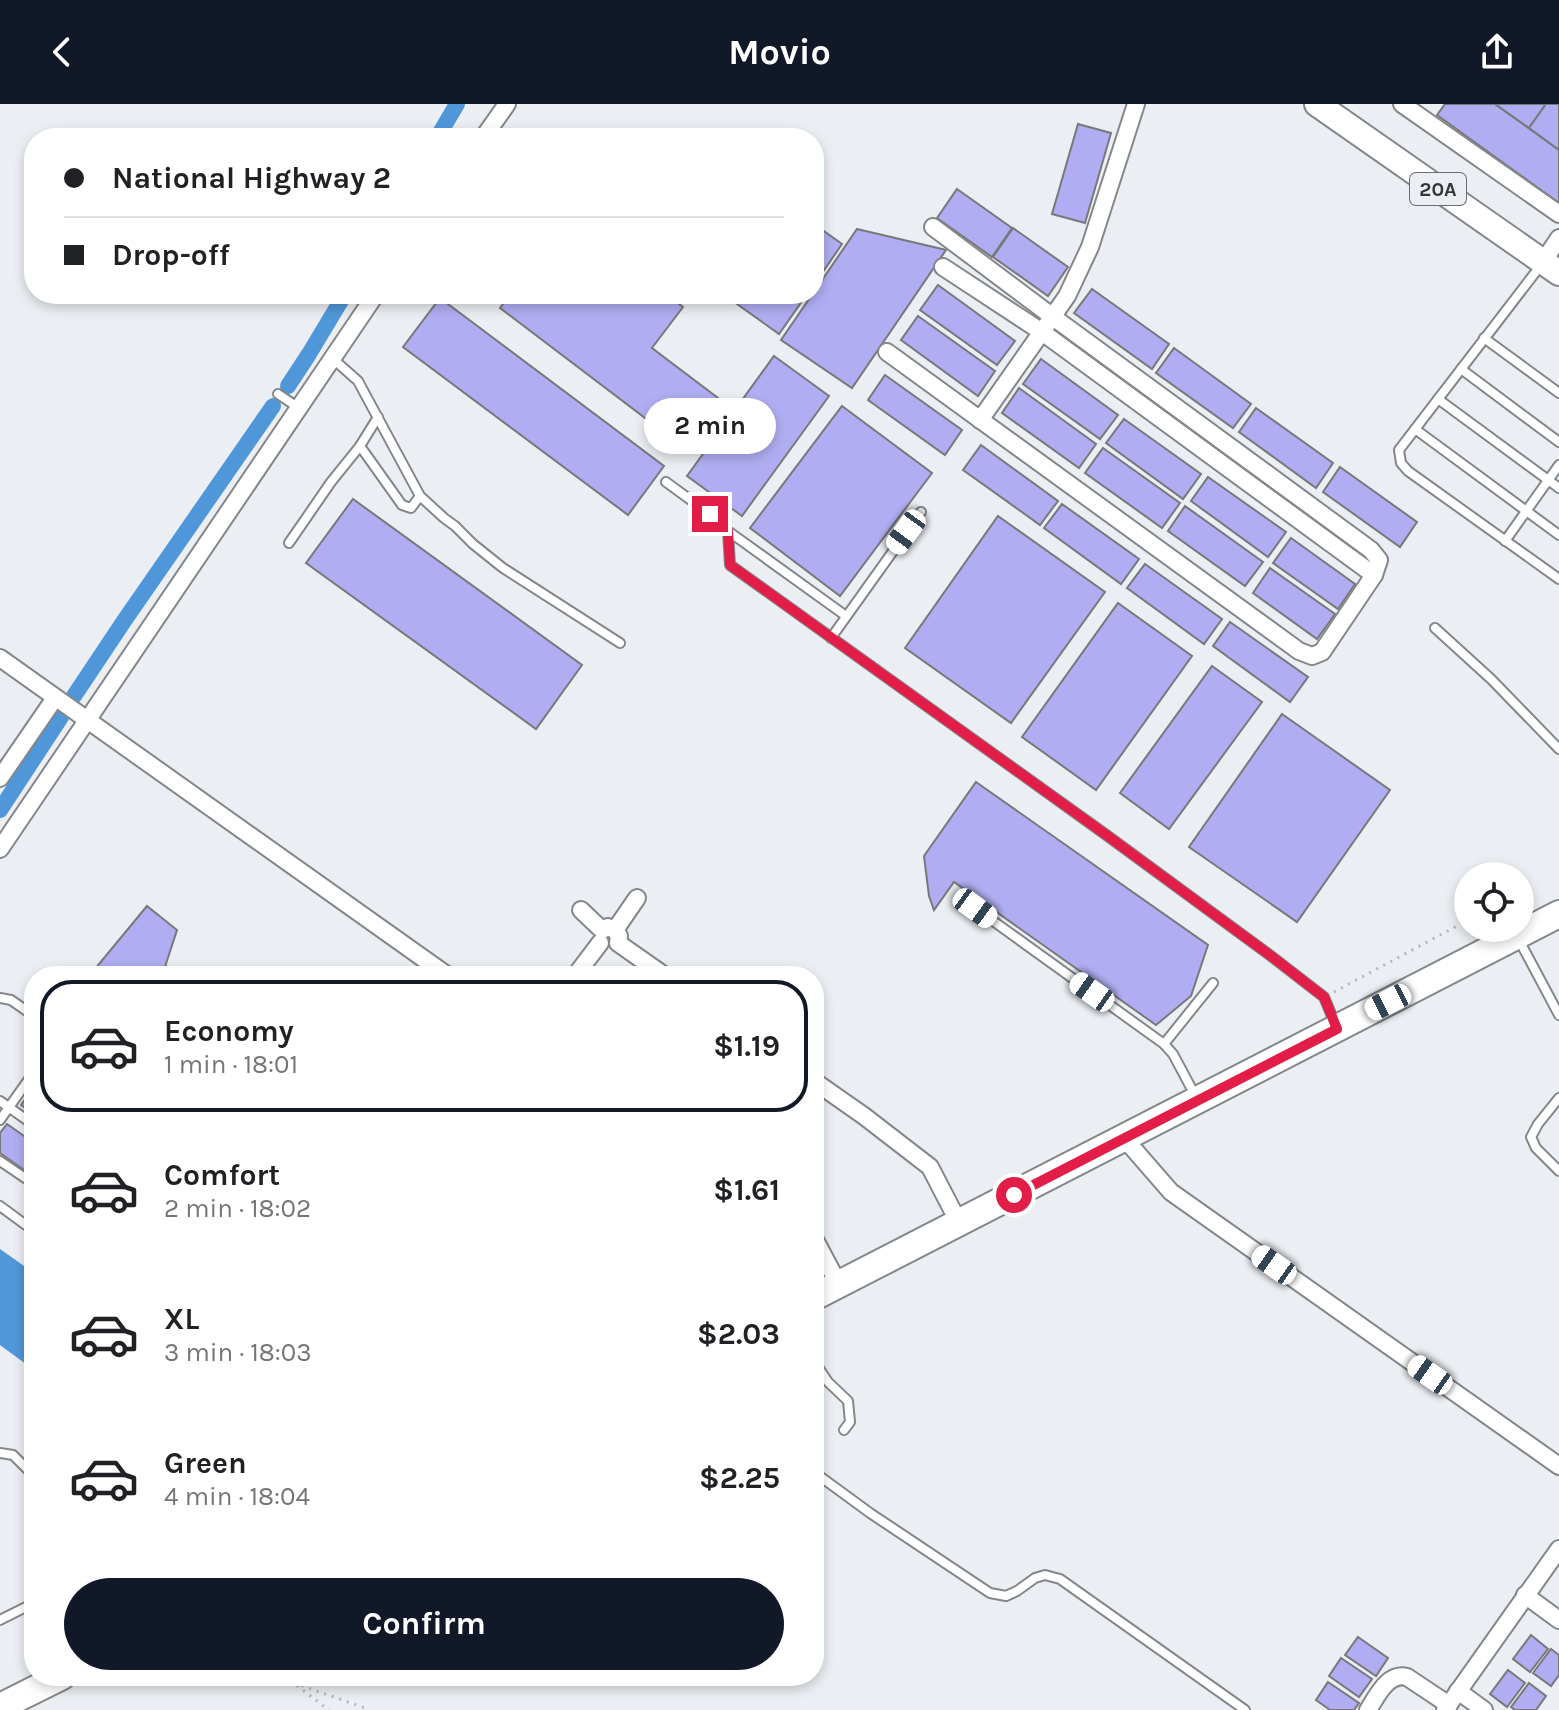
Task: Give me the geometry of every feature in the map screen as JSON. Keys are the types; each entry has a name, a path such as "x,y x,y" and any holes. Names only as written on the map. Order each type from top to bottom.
{"highway":[{"path":"1534,927 1559,914"},
{"path":"824,1292 1505,942"},
{"path":"0,1707 42,1686"}],"main road":[{"name":"20A","path":"1317,104 1551,267"}],"street":[{"path":"490,128 507,104"},
{"path":"980,420 1067,296 1090,247 1136,104"},
{"path":"1402,104 1559,214"},
{"path":"887,352 1299,651 1312,656 1322,652 1374,575 1379,560 1371,550 933,227"},
{"path":"1551,267 1559,238"},
{"path":"943,267 1042,332 1374,575"},
{"path":"0,849 369,304"},
{"path":"0,658 434,966"},
{"path":"0,778 55,698"},
{"path":"584,966 637,898"},
{"path":"581,910 609,936 651,966"},
{"path":"824,1088 930,1167 959,1223"},
{"path":"1124,1138 1171,1192 1559,1466"},
{"path":"824,1257 839,1285"},
{"path":"1451,1702 1559,1549"},
{"path":"1525,1595 1559,1620"},
{"path":"1368,1710 1390,1679 1400,1675 1451,1702 1484,1710"}],"lane":[{"path":"1551,267 1484,338 1399,450 1401,463 1408,471 1559,579"},
{"path":"1484,338 1559,393"},
{"path":"332,358 358,381 420,496 503,568 620,643"},
{"path":"1461,369 1559,442"},
{"path":"278,394 299,408"},
{"path":"1438,399 1559,488"},
{"path":"289,543 378,417"},
{"path":"1415,429 1559,535"},
{"path":"360,446 402,505 411,508 420,496"},
{"path":"1505,541 1559,465"},
{"path":"666,482 846,616"},
{"path":"831,638 921,512"},
{"path":"728,531 730,565 1260,948 1324,997 1337,1029"},
{"path":"1435,628 1491,679 1559,749"},
{"path":"975,908 1164,1044 1173,1054 1198,1100"},
{"path":"1520,942 1559,1015"},
{"path":"1164,1044 1213,983"},
{"path":"0,998 11,1000 24,1009"},
{"path":"0,1120 24,1086"},
{"path":"1559,1098 1531,1137 1536,1148 1559,1171"},
{"path":"0,1101 24,1118"},
{"path":"0,1161 24,1177"},
{"path":"0,1206 24,1224"},
{"path":"824,1376 848,1401 850,1422 844,1430"},
{"path":"0,1453 13,1455 24,1466"},
{"path":"824,1479 990,1593 1006,1596 1045,1575 1060,1579 1245,1710"},
{"path":"0,1620 24,1608"}],"path":[{"path":"1324,997 1454,927"},
{"path":"298,1686 329,1710"},
{"path":"303,1686 367,1710"}],"water":[{"path":"0,1249 24,1266 24,1363 0,1345"}],"building":[{"path":"1445,104 1495,104 1559,150 1559,203 1437,115"},
{"path":"1495,104 1546,104 1529,128"},
{"path":"1546,104 1559,104 1559,150 1529,128"},
{"path":"1078,124 1111,133 1085,223 1052,214"},
{"path":"957,189 1012,228 992,257 937,218"},
{"path":"1013,228 1068,267 1048,296 993,257"},
{"path":"857,229 946,250 852,388 781,340 806,304 824,304 824,277"},
{"path":"824,231 842,244 824,270"},
{"path":"938,285 1015,341 997,365 920,310"},
{"path":"1092,289 1169,344 1152,369 1074,313"},
{"path":"435,304 448,304 664,466 628,515 403,347"},
{"path":"503,304 679,304 683,307 652,348 718,398 682,446 500,308"},
{"path":"737,304 800,304 779,334"},
{"path":"918,316 995,371 978,396 901,340"},
{"path":"1174,348 1251,404 1233,428 1156,373"},
{"path":"774,356 829,396 742,516 687,476"},
{"path":"1041,359 1118,415 1100,439 1023,384"},
{"path":"885,375 962,430 945,455 868,400"},
{"path":"1019,388 1096,444 1079,468 1002,413"},
{"path":"842,406 932,473 840,596 750,528"},
{"path":"1256,408 1333,463 1316,488 1239,432"},
{"path":"1124,419 1201,474 1183,499 1106,443"},
{"path":"981,445 1058,501 1040,525 963,470"},
{"path":"1103,448 1180,503 1162,528 1085,473"},
{"path":"1340,467 1417,522 1400,547 1323,492"},
{"path":"1208,477 1286,532 1268,557 1191,501"},
{"path":"353,499 582,665 536,729 306,563"},
{"path":"1062,504 1139,559 1121,584 1044,528"},
{"path":"1185,506 1263,562 1245,586 1168,531"},
{"path":"998,516 1105,592 1011,723 905,648"},
{"path":"1291,538 1355,584 1338,609 1273,563"},
{"path":"1145,564 1222,619 1204,644 1127,588"},
{"path":"1270,568 1335,614 1317,639 1253,593"},
{"path":"1118,603 1192,656 1096,790 1022,737"},
{"path":"1230,622 1308,677 1290,702 1213,646"},
{"path":"1212,666 1262,702 1169,829 1120,793"},
{"path":"1282,714 1390,790 1297,922 1189,847"},
{"path":"976,782 1208,945 1191,996 1156,1025 954,882 934,910 924,856"},
{"path":"147,906 177,930 165,966 97,966"},
{"path":"7,1124 24,1136 24,1170 0,1153 0,1133"},
{"path":"1531,1635 1548,1649 1530,1672 1513,1659"},
{"path":"1358,1637 1388,1658 1376,1676 1345,1655"},
{"path":"1551,1649 1559,1655 1559,1675 1551,1686 1533,1673"},
{"path":"1341,1658 1372,1679 1359,1697 1329,1676"},
{"path":"1508,1670 1525,1683 1507,1707 1490,1694"},
{"path":"1328,1682 1359,1703 1354,1710 1330,1710 1316,1700"},
{"path":"1529,1683 1546,1696 1536,1710 1515,1710 1511,1707"}],"waterway":[{"path":"443,128 457,104"},
{"path":"288,386 339,304"},
{"path":"74,696 273,406"},
{"path":"0,810 61,717"}],"route":[{"path":"710,514 728,531 730,565 1204,906 1324,997 1337,1029 1014,1195"}]}
